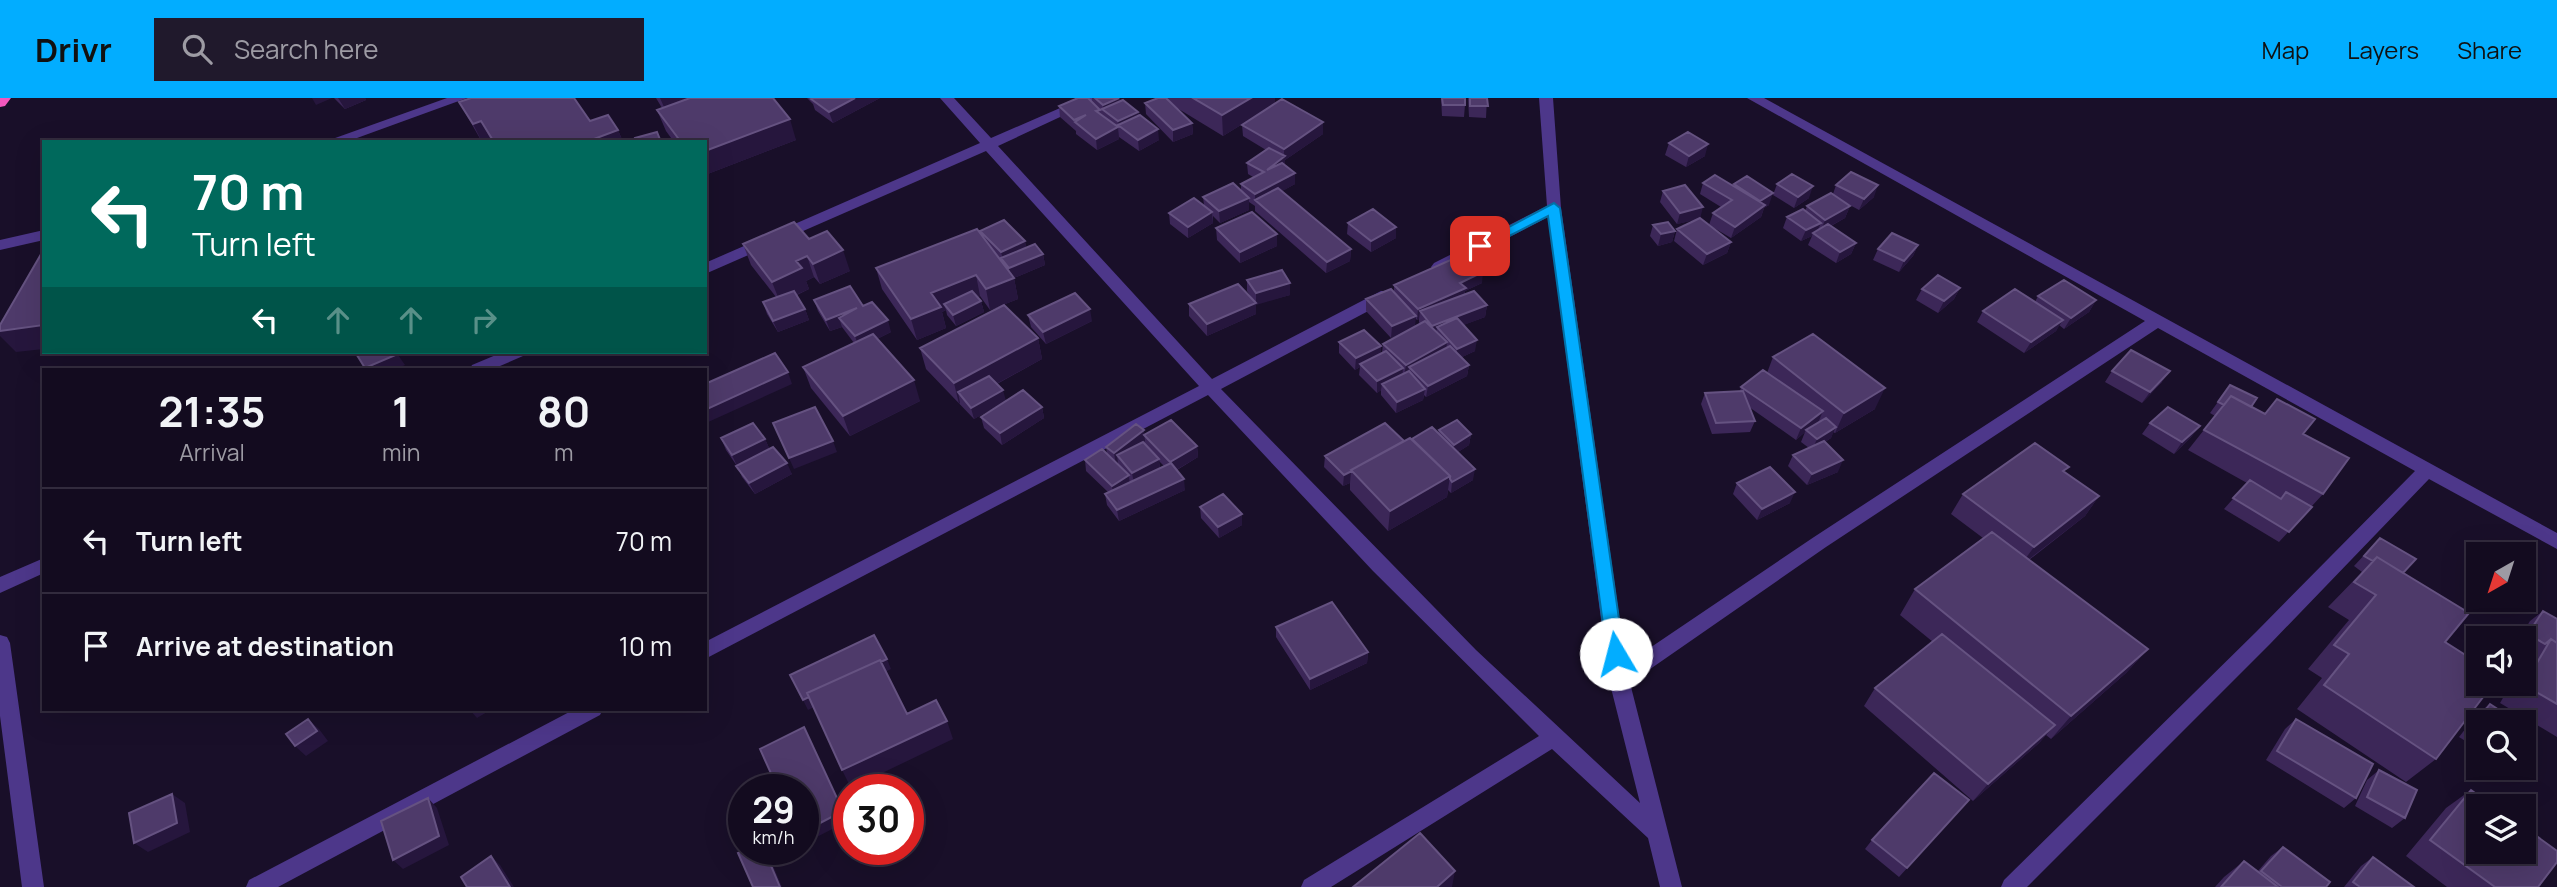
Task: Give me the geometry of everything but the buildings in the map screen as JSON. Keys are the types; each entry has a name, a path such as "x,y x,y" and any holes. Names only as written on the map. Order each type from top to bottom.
{"highway":[{"path":"0,103 4,98"}],"street":[{"path":"337,140 460,98"},
{"path":"947,98 1208,387 1373,560 1552,738 1655,831"},
{"path":"707,268 1094,98"},
{"path":"1546,98 1554,208 1619,680 1671,887"},
{"path":"1754,98 2557,542"},
{"path":"707,650 1554,208"},
{"path":"0,245 42,234"},
{"path":"1619,680 1820,542 2156,322"},
{"path":"480,368 512,354"},
{"path":"2011,887 2263,638 2427,470"},
{"path":"0,585 42,566"},
{"path":"0,643 33,887"},
{"path":"257,887 589,711"},
{"path":"1312,887 1552,738"}],"route":[{"path":"1480,246 1554,208 1616,654"}]}
